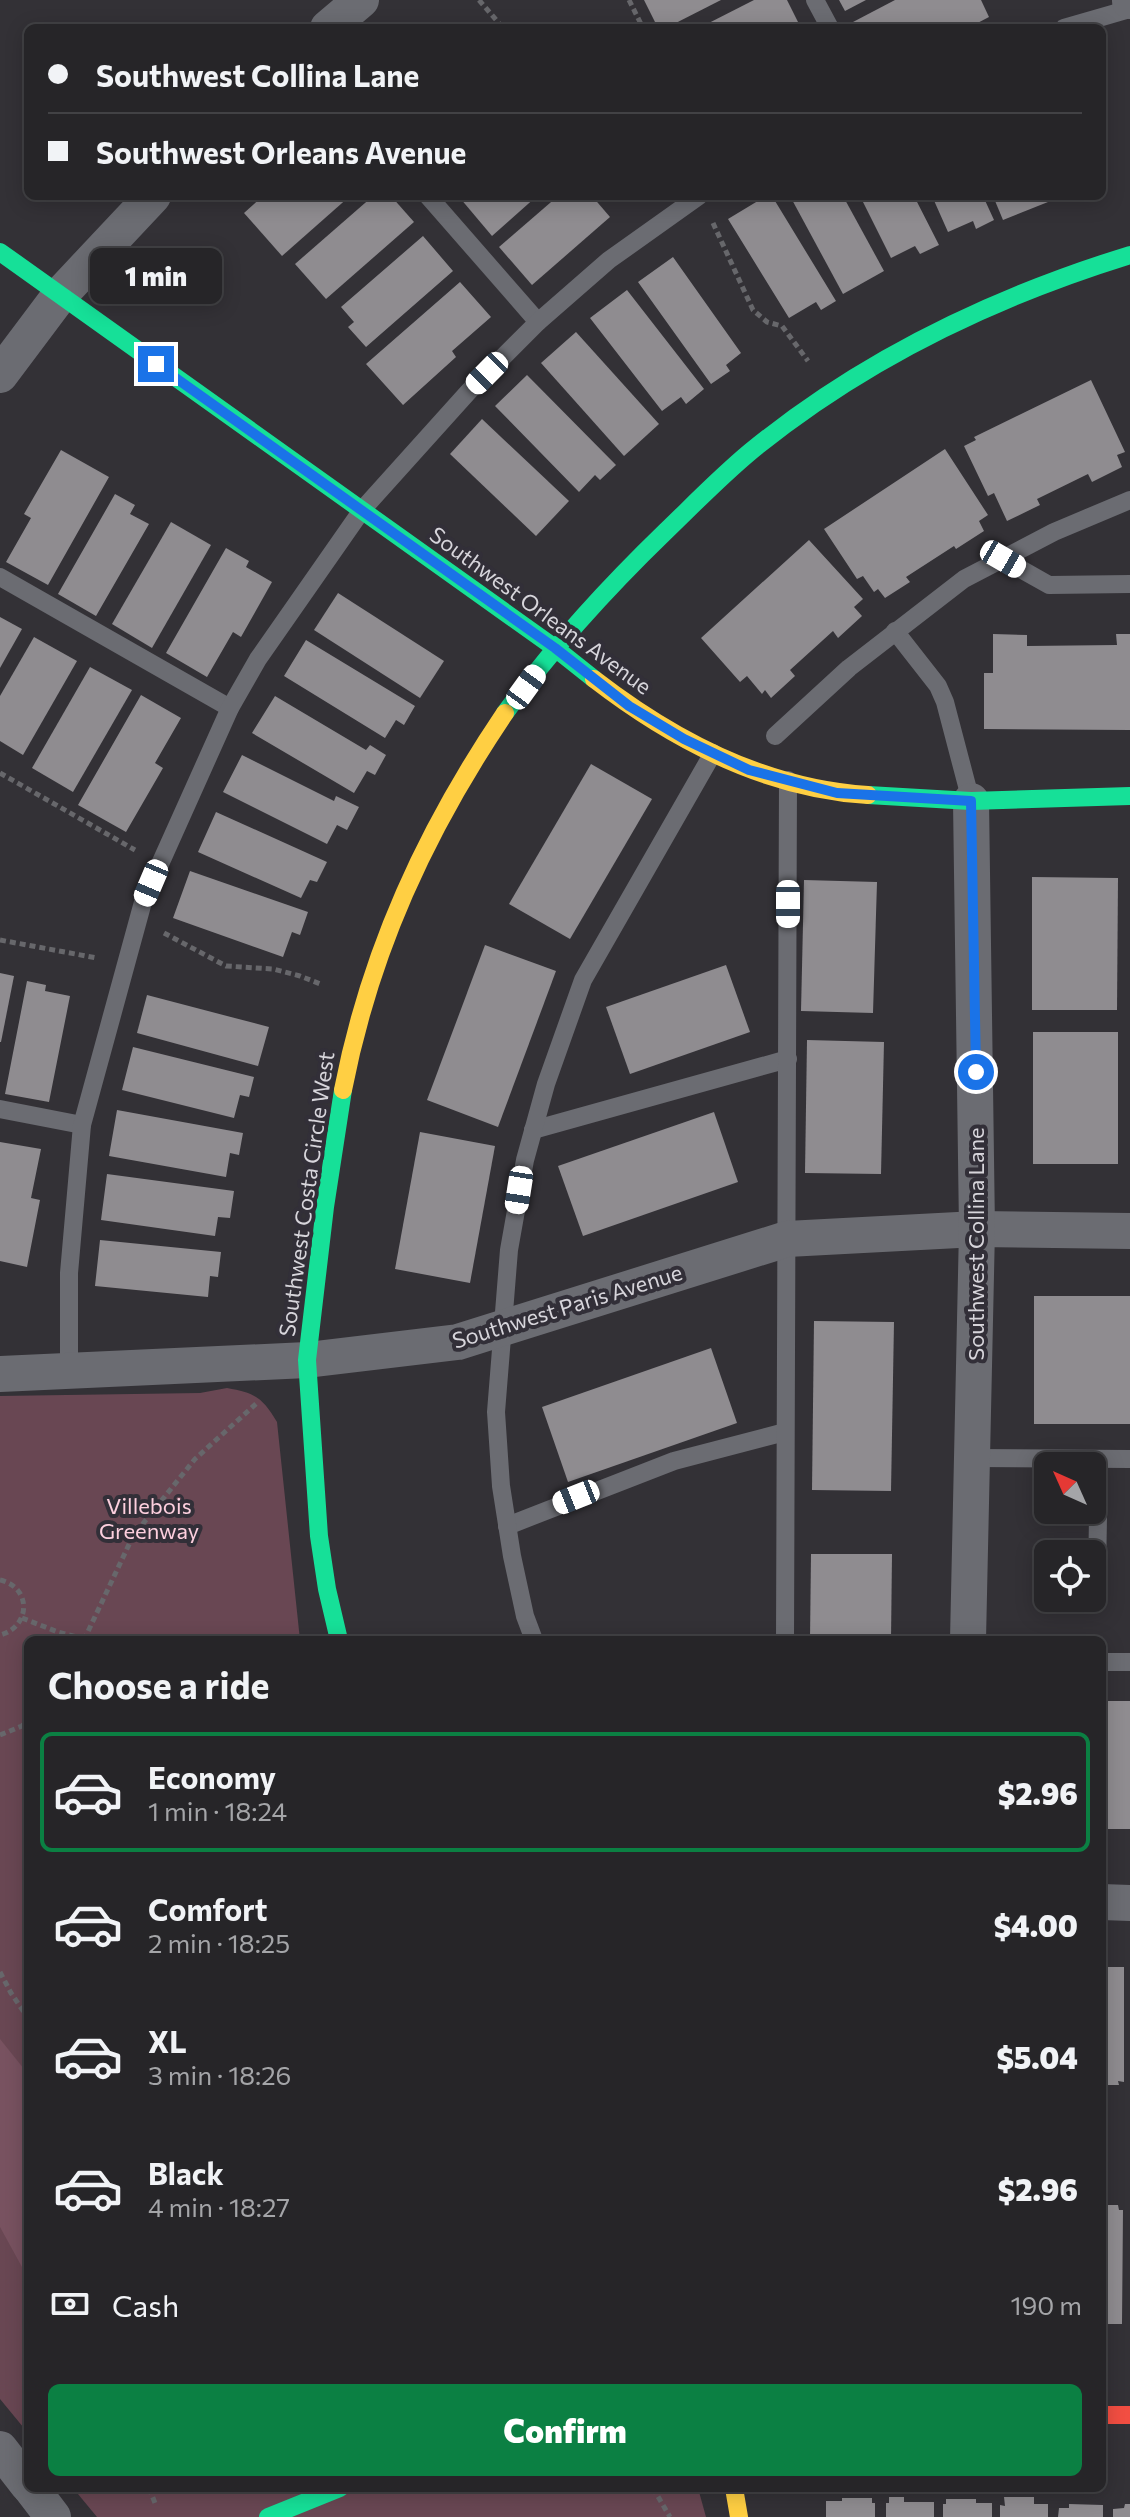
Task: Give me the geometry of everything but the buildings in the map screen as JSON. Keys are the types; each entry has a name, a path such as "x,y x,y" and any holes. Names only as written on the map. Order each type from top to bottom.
{"street":[{"path":"333,24 361,0"},
{"path":"0,375 60,295 149,200"},
{"name":"Southwest Orleans Avenue","path":"0,252 555,648 629,706 713,753 749,770 837,793 971,801 1130,796"},
{"name":"Southwest Costa Circle West","path":"338,1636 318,1527 307,1360 335,1130 353,1032 382,943 420,858 467,773 555,648 643,553 773,433 949,325 1038,286 1130,255"},
{"name":"Southwest Collina Lane","path":"968,1636 977,1229 971,801"},
{"name":"Southwest Paris Avenue","path":"0,1374 307,1360 458,1342 787,1239 977,1229 1130,1231"},
{"path":"1106,1902 1130,1903"},
{"path":"1106,2415 1130,2415"},
{"path":"0,2449 24,2480"},
{"path":"34,2492 53,2517"},
{"path":"268,2517 330,2492"},
{"path":"735,2492 739,2517"}],"lane":[{"path":"815,0 828,24"},
{"path":"1078,24 1130,9"},
{"path":"431,200 538,322"},
{"path":"69,1370 69,1273 82,1125 137,923 230,708 258,659 362,510 470,390 538,322 609,260 693,200"},
{"path":"775,736 849,668 964,579 1054,532 1130,500"},
{"path":"1003,559 1049,585 1130,584"},
{"path":"0,577 230,708"},
{"path":"895,631 938,686 971,801"},
{"path":"532,1636 525,1616 507,1526 496,1412 509,1250 525,1160 546,1084 583,980 713,753"},
{"path":"785,1636 788,780"},
{"path":"533,1130 788,1059"},
{"path":"0,1109 82,1125"},
{"path":"507,1526 674,1461 785,1432"},
{"path":"972,1458 1034,1458"},
{"path":"1106,1459 1130,1459"},
{"path":"1106,1662 1130,1662"}],"path":[{"path":"479,0 500,24"},
{"path":"629,0 641,24"},
{"path":"697,200 717,231 753,310 760,318 782,326 789,333 831,395"},
{"path":"0,773 160,864"},
{"path":"137,923 176,937 226,966 288,972 363,1002"},
{"path":"0,940 126,963"},
{"path":"86,1636 133,1536 195,1459 307,1360"},
{"path":"0,1580 14,1586 24,1600 22,1618 11,1631 0,1635"},
{"path":"22,1618 71,1636"},
{"path":"0,1735 24,1724"},
{"path":"0,1972 24,2012"},
{"path":"151,2492 155,2503"},
{"path":"655,2492 670,2517"}],"green space":[{"name":"Villebois Greenway","path":"227,1388 245,1392 267,1407 277,1422 300,1636 24,1636 24,2428 0,2399 0,1396 200,1393"},
{"path":"76,2492 699,2492 706,2517 97,2517"}],"shaded area":[{"path":"0,2039 24,2069 24,2271 0,2227"}],"traffic: fast":[{"path":"0,252 555,648 594,679"},
{"path":"505,713 561,641 623,574 728,471 793,419 837,389 931,335 1029,291 1130,255"},
{"path":"868,795 971,801 1130,796"},
{"path":"338,1636 319,1536 307,1360 343,1090"},
{"path":"268,2517 330,2492"}],"traffic: slow":[{"path":"594,679 656,722 723,758 794,783 868,795"},
{"path":"343,1090 369,989 404,893 450,802 505,713"},
{"path":"735,2492 739,2517"}],"traffic: jam":[{"path":"1106,2415 1130,2415"}],"route":[{"path":"156,364 555,648 629,706 684,739 749,770 837,793 971,801 976,1072"}]}
